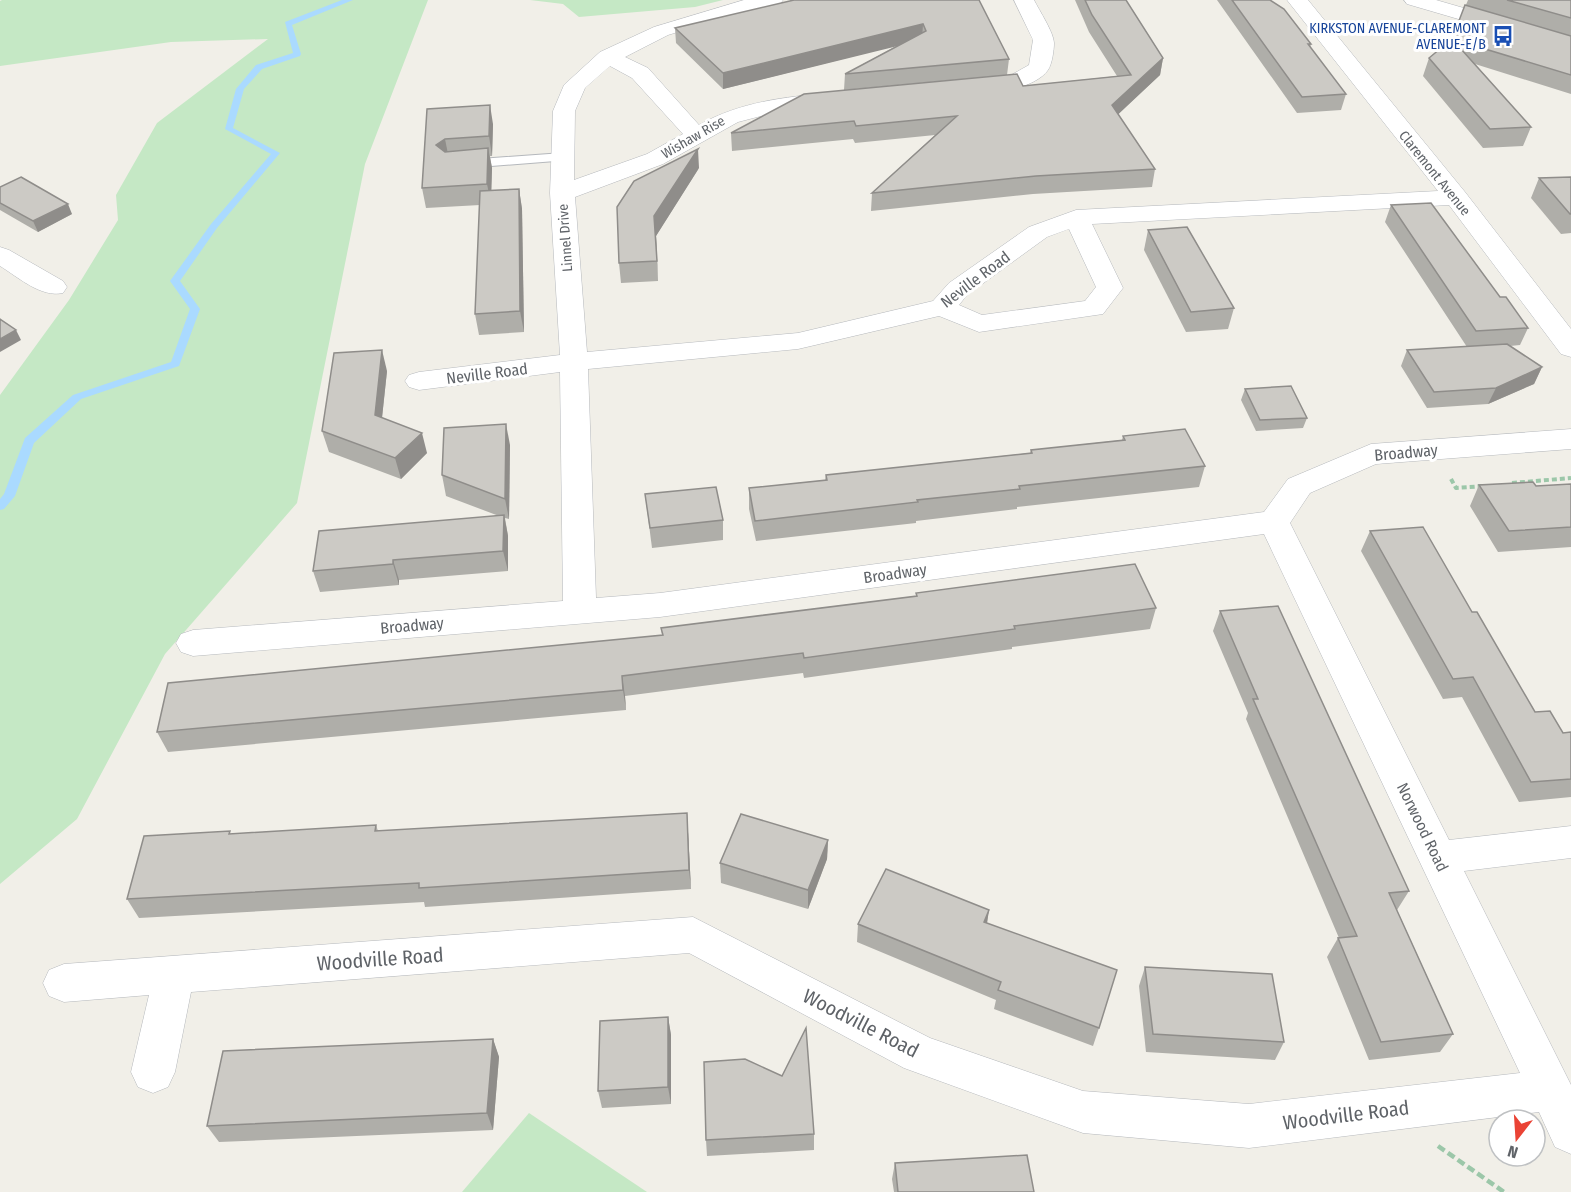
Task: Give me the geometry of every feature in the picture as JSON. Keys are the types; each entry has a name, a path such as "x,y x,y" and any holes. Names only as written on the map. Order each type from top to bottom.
{"street":[{"name":"Linnel Drive","path":"580,611 573,362 562,193 564,111 575,85 608,57 661,31 731,9 773,0"},
{"path":"952,89 1011,84 1039,68 1044,40 1024,0"},
{"name":"Claremont Avenue","path":"1297,0 1456,197 1571,348"},
{"path":"1414,0 1571,46"},
{"path":"608,57 640,74 697,136"},
{"name":"Wishaw Rise","path":"562,193 655,159 730,117 775,105 846,98"},
{"name":"Neville Road","path":"419,381 573,362 798,341 942,307 958,290 1038,232 1076,217 1456,197"},
{"path":"942,307 979,324 1093,308 1110,288 1076,217"},
{"path":"0,255 54,287"},
{"name":"Broadway","path":"193,643 672,603 1274,522 1299,486 1371,454 1571,440"},
{"name":"Norwood Road","path":"1274,522 1571,1131"},
{"path":"1438,858 1571,842"},
{"name":"Woodville Road","path":"64,983 693,935 919,1054 1083,1112 1249,1126 1551,1090"},
{"path":"153,1072 174,974"}],"lane":[{"path":"449,165 563,157"}],"path":[{"path":"1385,1110 1504,1192"}],"green space":[{"path":"428,0 365,164 297,503 165,654 77,819 0,884 0,395 69,300 118,220 116,195 157,123 268,39 171,42 0,66 0,1"},
{"path":"530,0 723,0 695,7 579,17 563,4"},
{"path":"529,1113 647,1192 462,1192"}],"building":[{"path":"794,0 979,0 1009,59 845,74 926,31 923,24 723,73 675,28"},
{"path":"1085,0 1126,0 1163,58 1112,105 1155,169 1036,176 872,193 957,116 856,126 854,121 731,133 804,94 1017,74 1023,86 1131,75 1092,15"},
{"path":"1232,0 1270,0 1284,9 1346,94 1302,97"},
{"path":"1507,0 1571,0 1571,18"},
{"path":"1465,5 1571,36 1571,75 1452,39"},
{"path":"1452,39 1531,127 1490,129 1429,58"},
{"path":"490,105 489,136 445,139 436,145 445,152 488,148 487,184 422,188 427,109"},
{"path":"698,149 654,216 657,261 619,263 617,207 634,181"},
{"path":"21,177 68,204 33,221 0,203 0,187"},
{"path":"1571,177 1571,214 1570,214 1539,178"},
{"path":"519,189 520,311 475,314 480,191"},
{"path":"1431,203 1500,297 1506,297 1528,328 1476,331 1391,205"},
{"path":"1187,227 1234,308 1191,312 1148,230"},
{"path":"0,319 16,330 0,339"},
{"path":"1507,344 1542,367 1496,388 1434,392 1407,350"},
{"path":"382,350 375,415 422,433 395,458 322,431 334,353"},
{"path":"1291,386 1307,418 1260,420 1245,389"},
{"path":"506,424 505,499 442,475 444,428"},
{"path":"1185,429 1205,466 1019,486 1020,489 755,521 749,488 827,480 826,475 1032,453 1031,450 1125,440 1123,436"},
{"path":"1533,482 1536,486 1571,484 1571,527 1509,531 1479,485"},
{"path":"716,487 723,520 650,528 645,494"},
{"path":"504,515 503,551 393,560 393,564 313,571 319,531"},
{"path":"1423,527 1472,612 1477,612 1535,712 1550,711 1563,733 1571,732 1571,779 1531,782 1473,677 1453,679 1370,531"},
{"path":"1135,564 1156,608 1014,626 1015,629 804,658 803,653 622,676 623,690 157,732 168,683 663,635 661,628 917,596 916,593"},
{"path":"1278,606 1409,891 1389,893 1453,1034 1381,1042 1338,938 1357,936 1253,699 1258,699 1220,611"},
{"path":"687,813 689,870 419,888 419,883 127,899 144,836 230,831 229,834 376,825 375,831"},
{"path":"741,814 828,840 808,890 720,863"},
{"path":"886,869 989,910 984,922 1117,970 1099,1028 998,990 1001,982 858,924"},
{"path":"1145,967 1272,974 1284,1042 1153,1034"},
{"path":"668,1017 668,1087 598,1091 600,1021"},
{"path":"806,1028 814,1134 706,1140 704,1062 745,1059 782,1076"},
{"path":"493,1039 487,1113 207,1126 223,1051"},
{"path":"1027,1155 1034,1192 898,1192 895,1163"}],"waterway":[{"path":"0,506 9,496 29,441 77,397 175,364 195,309 175,281 214,226 276,153 229,129 240,89 259,67 297,54 288,24 349,0"}],"place":[{"name":"KIRKSTON AVENUE-CLAREMONT AVENUE-E/B","path":"1503,36"}]}
